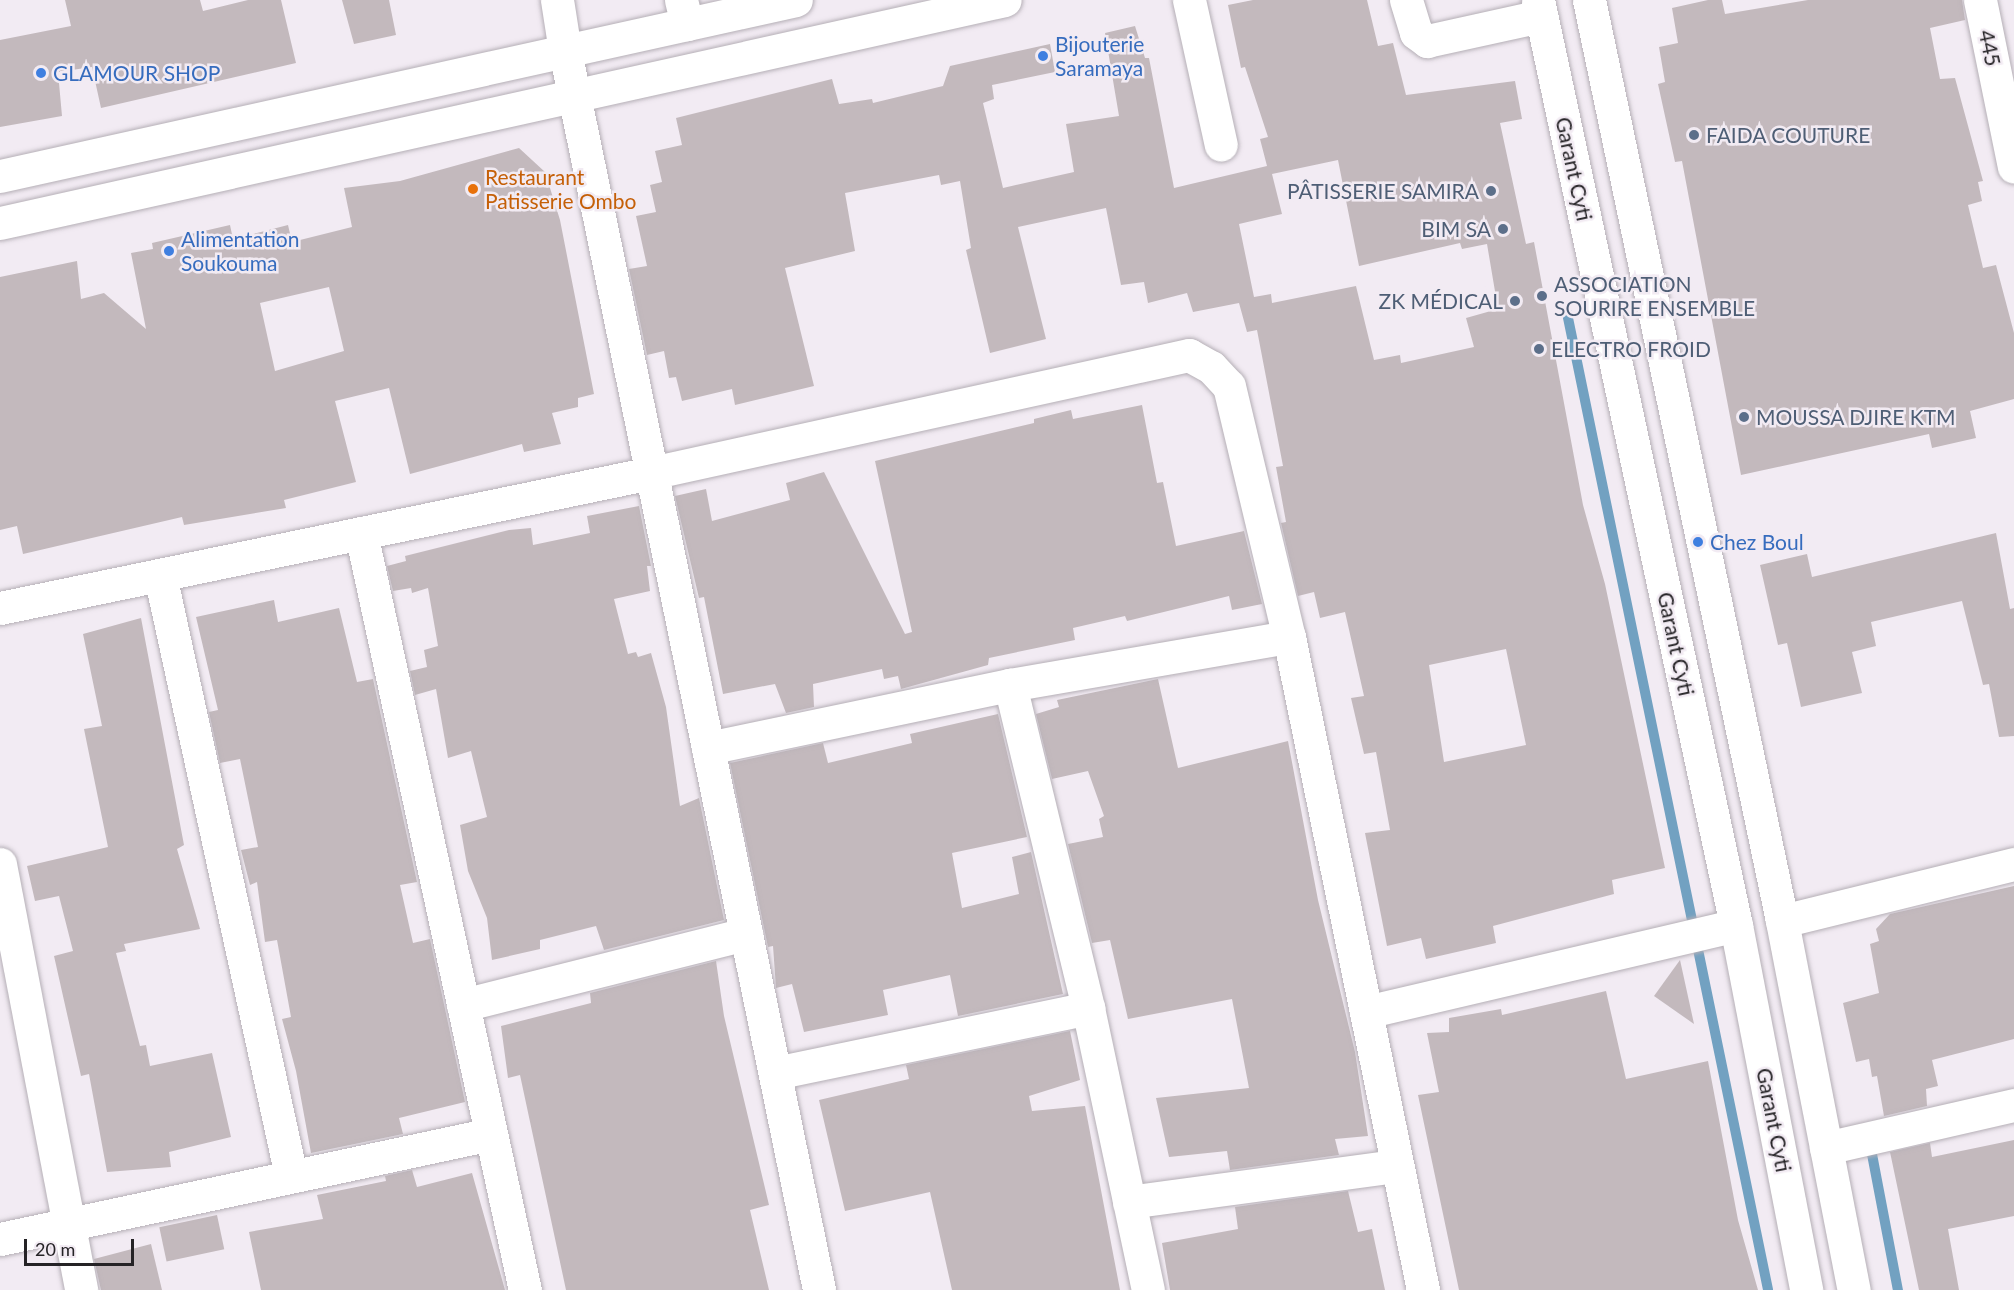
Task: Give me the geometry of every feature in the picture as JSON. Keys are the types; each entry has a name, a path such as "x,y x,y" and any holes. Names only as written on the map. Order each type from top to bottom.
{"street":[{"path":"557,0 574,96 819,1290"},
{"path":"0,176 565,51 684,12 796,0"},
{"path":"0,223 1005,0"},
{"path":"1189,0 1221,145"},
{"path":"1406,0 1416,33 1427,42 1540,8"},
{"path":"1589,0 1782,921 1854,1290"},
{"name":"445","path":"1980,0 2014,165"},
{"name":"Garant Cyti","path":"1540,8 1736,925 1806,1290"},
{"path":"0,608 651,473 1189,355 1211,367 1229,386 1289,637 1423,1290"},
{"path":"361,533 525,1290"},
{"path":"160,575 291,1176"},
{"path":"708,748 1010,685 1289,637"},
{"path":"1010,685 1088,1008 1148,1290"},
{"path":"0,864 81,1290"},
{"path":"1782,921 2014,864"},
{"path":"1366,1012 1736,925"},
{"path":"463,1005 746,934"},
{"path":"775,1073 1088,1008"},
{"path":"1826,1148 2014,1105"},
{"path":"0,1239 491,1134"},
{"path":"1129,1202 1397,1166"}],"building":[{"path":"65,0 200,0 203,11 248,0 281,0 296,63 101,108 92,67 58,72 62,116 0,127 0,40 71,26"},
{"path":"342,0 389,0 396,35 354,44"},
{"path":"1253,0 1367,0 1378,46 1393,43 1406,95 1515,81 1522,119 1500,123 1526,244 1534,242 1583,505 1605,584 1665,868 1612,880 1614,894 1493,926 1496,943 1426,959 1421,938 1387,946 1365,833 1390,830 1376,752 1364,754 1351,698 1364,696 1345,612 1320,618 1314,592 1298,596 1281,523 1286,522 1276,467 1283,466 1257,330 1247,332 1239,303 1193,312 1187,293 1148,303 1144,282 1121,285 1106,208 1018,227 1046,339 990,353 966,250 971,248 960,181 941,185 939,175 845,193 855,251 785,268 814,386 735,405 732,389 682,401 676,377 669,378 664,351 647,355 629,269 647,266 636,216 656,212 650,185 662,182 655,151 682,145 676,118 832,79 839,104 872,99 873,103 943,86 950,66 1050,44 1055,72 992,85 994,99 983,103 1003,188 1074,172 1066,124 1119,116 1105,33 1135,26 1145,58 1149,58 1174,188 1267,166 1260,139 1268,137 1245,67 1241,68 1228,5","holes":["1338,160 1359,266 1460,243 1462,249 1487,244 1498,309 1466,318 1474,347 1401,363 1400,355 1374,360 1356,286 1272,303 1271,294 1254,297 1239,224 1282,214 1272,174","1506,649 1526,745 1444,762 1429,665"]},
{"path":"1708,0 1722,0 1725,14 1808,0 1962,0 1965,20 1930,28 1940,79 1955,78 1983,181 1978,182 1982,201 1968,205 1983,268 1996,265 2014,333 2014,399 1970,411 1976,438 1932,448 1929,434 1741,475 1682,161 1675,162 1658,84 1665,82 1659,47 1678,43 1672,8"},
{"path":"519,148 545,172 560,220 594,394 578,398 578,407 552,413 561,444 524,452 522,444 410,474 389,388 335,401 356,482 284,500 286,508 184,525 182,517 23,554 17,526 0,530 0,277 77,261 81,299 104,293 146,329 131,253 153,249 152,243 230,225 233,239 288,225 292,242 352,227 344,188 400,181","holes":["329,287 344,351 275,371 260,303"]},
{"path":"1142,405 1157,483 1163,482 1176,546 1244,531 1262,604 1232,610 1229,596 1127,621 1125,616 1073,628 1075,640 989,658 988,665 901,689 898,676 884,679 882,669 813,684 814,707 786,713 775,684 723,694 704,597 699,598 675,496 706,489 712,521 790,500 786,483 824,472 905,634 912,632 875,461 1034,423 1034,419 1071,410 1073,419"},
{"path":"639,506 651,566 647,566 650,591 614,599 628,654 636,652 638,657 651,653 666,707 680,806 699,798 724,920 604,950 596,926 540,940 540,949 492,960 487,918 468,871 460,825 487,817 471,751 448,758 436,689 415,695 410,671 427,667 424,650 438,646 428,588 412,593 411,588 393,591 387,566 406,561 405,556 509,530 531,528 533,545 590,533 587,516"},
{"path":"1996,533 2010,609 2014,608 2014,736 1999,737 1989,684 1983,685 1962,601 1871,622 1876,646 1852,652 1862,693 1801,707 1787,643 1778,645 1760,565 1807,554 1812,577"},
{"path":"274,600 278,622 339,608 357,682 373,679 417,882 400,885 413,943 430,939 465,1102 399,1118 403,1134 311,1153 296,1071 282,1019 291,1017 277,940 265,942 257,882 250,885 241,850 258,847 240,759 220,763 209,712 218,710 196,617"},
{"path":"141,618 184,845 177,849 200,929 124,944 126,951 116,953 140,1046 146,1045 150,1066 212,1053 231,1137 169,1152 171,1167 107,1172 89,1074 81,1076 54,956 73,951 59,896 35,901 27,866 108,847 84,729 102,726 83,634"},
{"path":"1158,679 1178,768 1288,741 1318,900 1355,1052 1368,1136 1335,1139 1339,1155 1230,1170 1227,1151 1169,1157 1156,1098 1249,1088 1232,999 1128,1019 1110,940 1092,943 1068,844 1103,837 1099,819 1104,816 1088,771 1052,779 1036,714 1059,707 1057,700"},
{"path":"998,714 1027,837 952,853 962,908 1019,894 1012,857 1031,852 1063,994 958,1016 950,975 883,990 888,1015 804,1032 792,984 776,988 773,946 768,947 730,763 823,743 828,763 912,743 910,734"},
{"path":"2014,886 2014,1039 1932,1060 1938,1086 1926,1089 1927,1106 1884,1116 1877,1076 1872,1077 1869,1059 1856,1062 1843,1003 1879,993 1870,944 1879,941 1876,929 1890,914"},
{"path":"1680,960 1694,1024 1654,996"},
{"path":"716,961 724,1016 769,1205 750,1210 769,1290 566,1290 520,1075 508,1078 501,1026 591,1003 590,993"},
{"path":"1606,991 1626,1079 1708,1061 1738,1220 1758,1290 1459,1290 1418,1095 1439,1092 1427,1033 1449,1032 1449,1018 1501,1009 1502,1015"},
{"path":"1070,1031 1080,1080 1029,1096 1032,1111 1085,1106 1120,1290 952,1290 930,1192 845,1211 819,1100 909,1079 906,1065"},
{"path":"2014,1140 2014,1216 1948,1229 1959,1290 1919,1290 1890,1152 1930,1143 1932,1157"},
{"path":"412,1170 417,1187 472,1173 505,1290 261,1290 249,1232 323,1219 317,1195 386,1181 385,1176"},
{"path":"1348,1191 1358,1232 1372,1229 1385,1290 1170,1290 1162,1243 1238,1229 1235,1207"},
{"path":"217,1215 224,1249 167,1262 159,1227"},
{"path":"151,1244 162,1290 101,1290 94,1259"}],"waterway":[{"path":"1567,313 1768,1290"},
{"path":"1871,1149 1898,1290"}],"place":[{"name":"Bijouterie Saramaya","path":"1043,56"},
{"name":"GLAMOUR SHOP","path":"41,73"},
{"name":"FAIDA COUTURE","path":"1694,135"},
{"name":"Restaurant Patisserie Ombo","path":"473,189"},
{"name":"PÂTISSERIE SAMIRA","path":"1491,191"},
{"name":"BIM SA","path":"1503,229"},
{"name":"Alimentation Soukouma","path":"169,251"},
{"name":"ASSOCIATION SOURIRE ENSEMBLE","path":"1542,296"},
{"name":"ZK MÉDICAL","path":"1515,301"},
{"name":"ELECTRO FROID","path":"1539,349"},
{"name":"MOUSSA DJIRE KTM","path":"1744,417"},
{"name":"Chez Boul","path":"1698,542"}]}
